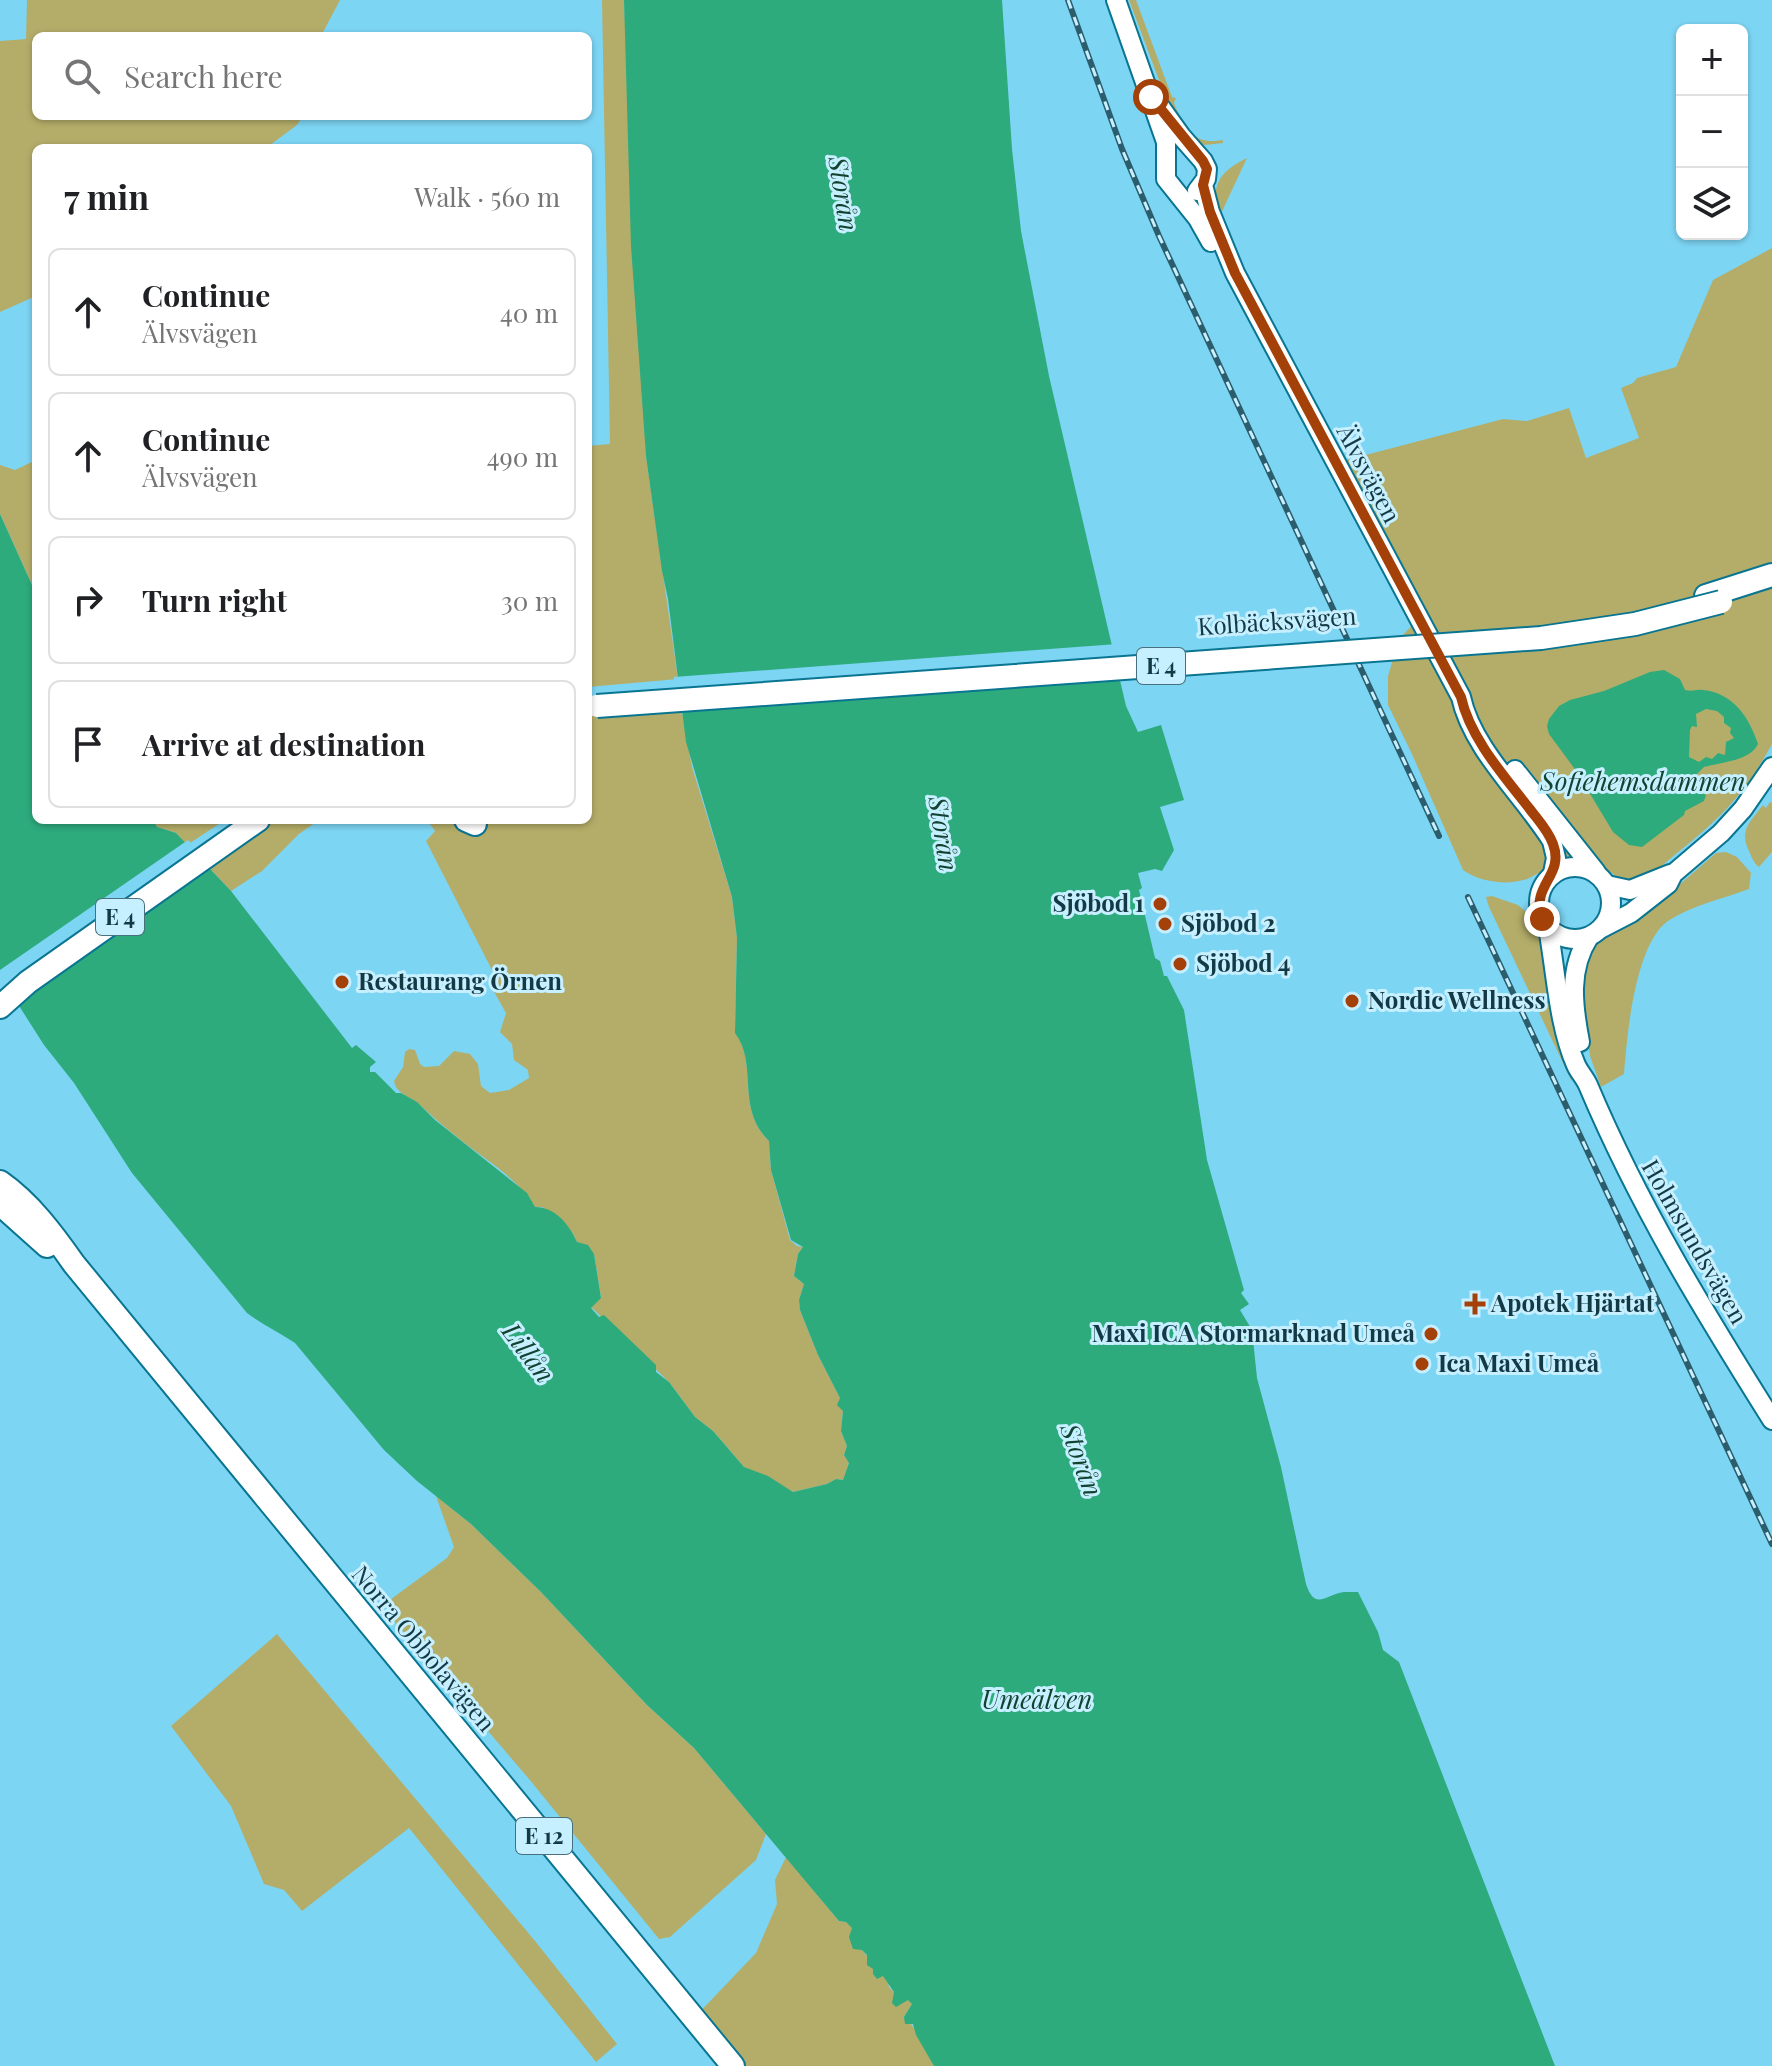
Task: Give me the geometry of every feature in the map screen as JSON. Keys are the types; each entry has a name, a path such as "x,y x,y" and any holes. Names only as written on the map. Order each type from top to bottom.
{"highway":[{"name":"Kolbäcksvägen","path":"592,702 1564,626 1638,614 1772,575"},
{"name":"Kolbäcksvägen","path":"592,702 1541,638 1635,624 1772,585"},
{"name":"E 4","path":"0,989 243,824"},
{"name":"E 4","path":"0,1007 28,982 243,824"},
{"name":"Norra Obbolavägen","path":"0,1182 29,1207 56,1238 74,1264 733,2066"},
{"name":"Norra Obbolavägen","path":"0,1204 50,1249 74,1264"}],"main road":[{"path":"1116,0 1166,142 1166,179 1175,191 1187,194 1203,185 1207,169 1151,97"},
{"path":"1167,164 1177,154 1196,154"},
{"name":"Älvsvägen","path":"1203,185 1210,212 1235,273 1461,697 1464,712 1552,841 1556,858 1553,873"},
{"name":"Älvsvägen","path":"1175,191 1198,219 1219,256 1235,273"},
{"name":"Älvsvägen","path":"1461,697 1474,709 1515,770 1602,879"},
{"path":"1673,874 1663,875 1630,890 1576,866 1553,873 1544,884 1538,903 1542,919 1548,928 1560,936 1575,939 1596,932 1631,913 1668,884 1673,874 1721,833 1755,794 1772,767"},
{"path":"1596,932 1612,908 1611,895 1602,879"},
{"name":"Holmsundsvägen","path":"1548,928 1562,1011 1576,1065 1659,1236 1772,1420"},
{"name":"Holmsundsvägen","path":"1586,1081 1577,1025 1574,973 1580,951 1596,932"}],"shaded area":[{"path":"27,0 340,0 323,32 32,32 32,120 300,120 271,144 32,144 32,298 0,312 0,41 26,39"},
{"path":"602,0 624,0 646,456 678,679 592,687 592,446 610,444"},
{"path":"1129,0 1136,0 1186,127 1197,137 1223,140 1223,143 1204,145 1194,142 1168,104"},
{"path":"1247,158 1218,220 1215,199 1218,183 1228,170"},
{"path":"1772,248 1772,744 1731,804 1693,840 1647,875 1624,880 1603,868 1568,868 1546,870 1527,879 1503,882 1470,874 1463,870 1388,705 1388,676 1399,639 1419,618 1335,463 1503,419 1527,421 1569,408 1586,458 1639,438 1621,388 1637,378 1676,367 1713,280"},
{"path":"32,462 32,585 0,514 0,465 15,470"},
{"path":"678,691 692,767 732,897 737,938 735,1032 746,1058 753,1115 769,1141 771,1170 790,1240 803,1247 798,1254 794,1276 804,1284 799,1300 800,1310 840,1398 843,1411 841,1431 847,1446 844,1455 849,1462 844,1480 836,1479 793,1492 744,1467 713,1431 695,1417 669,1382 591,1307 601,1297 594,1254 577,1242 572,1232 542,1207 535,1207 510,1177 395,1085 394,1081 403,1067 405,1052 409,1049 415,1050 424,1067 439,1066 454,1051 470,1054 478,1064 481,1086 490,1093 509,1090 529,1078 528,1070 514,1060 512,1044 500,1032 506,1013 493,990 493,972 426,841 435,831 430,824 592,824 592,706"},
{"path":"1770,802 1772,852 1759,867 1753,860 1745,837 1750,821 1763,805 1766,808"},
{"path":"155,824 219,824 187,845 176,833"},
{"path":"233,824 240,824 247,833 261,824 313,824 262,871 231,891 194,852"},
{"path":"1726,852 1737,857 1751,873 1749,889 1687,911 1668,921 1657,933 1640,969 1624,1074 1601,1087 1590,1056 1583,1011 1583,969 1592,946 1679,885 1716,853"},
{"path":"1492,896 1518,905 1535,920 1559,1038 1572,1082 1489,907 1486,897"},
{"path":"436,1496 471,1524 541,1592 647,1705 694,1748 766,1834 756,1860 670,1937 659,1939 529,1779 389,1615 387,1602 447,1558 454,1547"},
{"path":"277,1634 535,1941 617,2044 596,2062 409,1828 302,1911 284,1890 264,1884 231,1806 171,1726"},
{"path":"786,1857 839,1921 853,1928 862,1950 888,1981 889,1987 903,2001 908,1999 912,2004 904,2017 921,2039 934,2066 733,2066 694,2018 756,1953 777,1904 775,1880"}],"water":[{"name":"Umeälven","path":"624,0 1002,0 1021,231 1049,376 1126,706 1138,732 1161,725 1184,800 1160,807 1174,850 1162,871 1155,869 1138,873 1142,888 1139,890 1155,958 1160,961 1164,976 1167,976 1184,1010 1207,1160 1244,1290 1241,1293 1249,1304 1240,1310 1252,1330 1257,1378 1281,1467 1306,1584 1317,1599 1358,1592 1378,1632 1383,1650 1399,1662 1555,2066 934,2066 913,2024 905,2024 904,2017 912,2004 908,2000 896,2007 892,2003 894,1992 883,1976 877,1979 873,1969 867,1965 867,1955 862,1950 853,1949 849,1937 852,1928 846,1922 839,1921 694,1748 647,1705 541,1592 471,1524 384,1450 295,1343 247,1313 132,1173 0,976 0,514 32,585 32,824 155,824 176,833 231,891 352,1048 356,1045 376,1062 370,1067 370,1072 375,1072 396,1093 417,1102 527,1193 535,1207 555,1213 577,1242 588,1245 594,1254 601,1298 591,1308 599,1317 604,1315 656,1365 656,1372 669,1382 695,1417 713,1431 744,1467 768,1476 793,1492 836,1479 843,1480 849,1463 844,1455 847,1446 841,1431 843,1411 837,1405 840,1398 800,1310 799,1300 804,1284 794,1276 798,1254 803,1247 791,1240 771,1170 769,1141 753,1115 746,1059 735,1033 737,938 732,897 686,742 646,456 631,246"},
{"name":"Sofiehemsdammen","path":"1664,670 1680,679 1685,690 1714,692 1731,701 1745,716 1758,744 1742,757 1704,767 1696,775 1694,783 1698,791 1706,795 1704,801 1685,811 1684,815 1642,847 1629,845 1613,832 1577,772 1549,734 1547,726 1559,706 1570,700 1604,691 1650,672","holes":["1706,709 1717,711 1731,728 1734,738 1726,742 1725,755 1718,753 1712,759 1706,757 1699,762 1689,757 1690,730 1692,726 1697,727 1696,714"]}],"pier":[{"path":"1117,644 1123,672 674,692 674,677"},
{"path":"188,840 209,862 12,1003 0,984 0,970"}],"railway":[{"path":"1068,0 1122,149 1159,236 1439,836"},
{"path":"1468,897 1772,1544"}],"place":[{"name":"Sjöbod 1","path":"1160,904"},
{"name":"Sjöbod 2","path":"1165,924"},
{"name":"Sjöbod 4","path":"1180,964"},
{"name":"Restaurang Örnen","path":"342,982"},
{"name":"Nordic Wellness","path":"1352,1001"},
{"name":"Apotek Hjärtat","path":"1475,1304"},
{"name":"Maxi ICA Stormarknad Umeå","path":"1431,1334"},
{"name":"Ica Maxi Umeå","path":"1422,1364"}],"route":[{"path":"1151,97 1203,161 1207,169 1203,185 1210,212 1235,273 1420,618 1461,697 1464,712 1490,755 1552,841 1556,865 1540,893 1538,903 1542,919"}],"water label":[{"name":"Storån","path":"843,194"},
{"name":"Storån","path":"943,834"},
{"name":"Lillån","path":"528,1353"},
{"name":"Storån","path":"1081,1460"}]}
